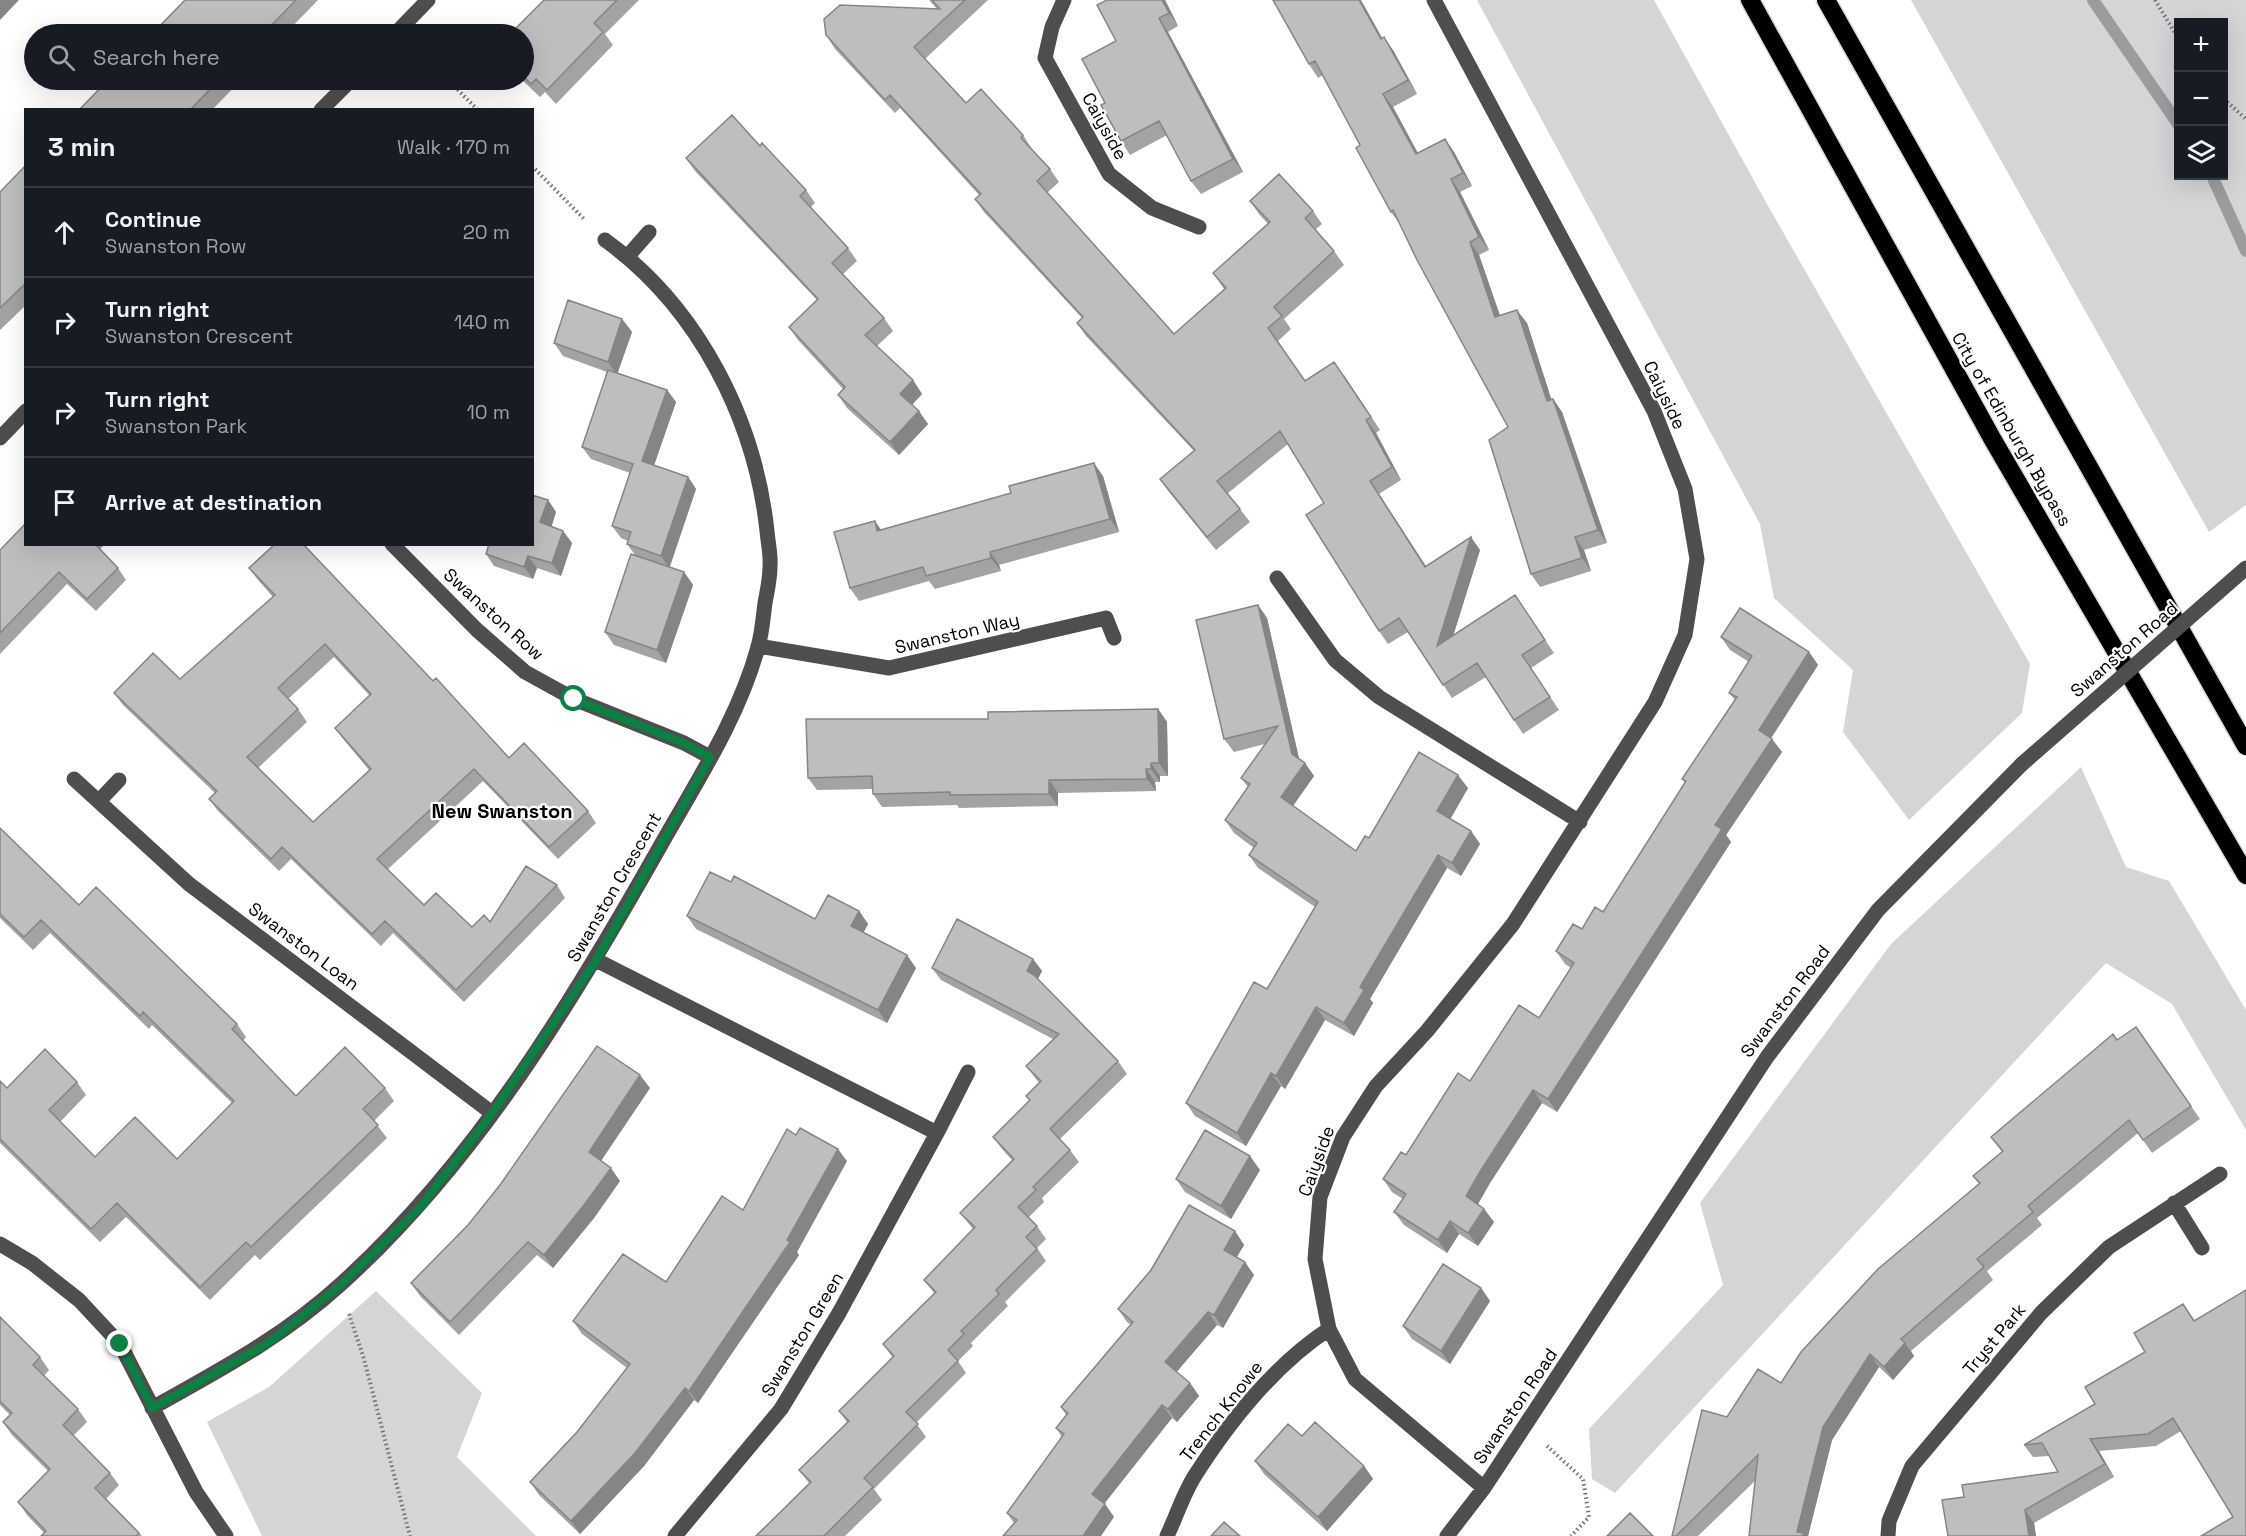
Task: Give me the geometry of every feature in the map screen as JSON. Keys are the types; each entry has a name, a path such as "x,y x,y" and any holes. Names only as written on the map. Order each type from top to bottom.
{"highway":[{"name":"City of Edinburgh Bypass","path":"1750,0 1993,440 2246,874"},
{"path":"1826,0 2246,746"}],"street":[{"path":"405,24 428,0"},
{"name":"Caiyside","path":"1064,0 1052,27 1045,58 1109,174 1152,208 1199,227"},
{"name":"Caiyside","path":"1434,0 1654,411 1685,489 1697,559 1685,635 1655,702 1513,924 1427,1031 1376,1086 1343,1137 1320,1197 1315,1260 1329,1329 1355,1378 1484,1488"},
{"path":"323,108 341,90"},
{"path":"628,256 649,232"},
{"name":"Swanston Crescent","path":"152,1408 269,1342 340,1285 420,1207 492,1113 596,960 710,757 738,701 758,646 771,568 763,498 746,431 726,385 690,326 628,256 605,240"},
{"path":"0,438 24,413"},
{"name":"Swanston Row","path":"394,546 477,630 525,672 574,699 684,743 710,757"},
{"name":"Swanston Road","path":"1447,1536 1484,1488 1767,1057 1878,910 2022,764 2246,568"},
{"path":"1277,578 1335,660 1379,698 1580,822"},
{"name":"Swanston Way","path":"758,646 889,668 1106,618 1114,638"},
{"name":"Swanston Loan","path":"74,779 189,884 492,1113"},
{"path":"99,801 119,780"},
{"path":"596,960 937,1133"},
{"name":"Swanston Green","path":"675,1536 781,1409 839,1313 968,1072"},
{"name":"Tryst Park","path":"1888,1536 1889,1521 1912,1466 2041,1313 2109,1247 2220,1174"},
{"path":"2174,1203 2202,1248"},
{"path":"0,1244 32,1263 79,1300 120,1344 196,1492 226,1536"},
{"name":"Trench Knowe","path":"1167,1536 1193,1478 1249,1403 1298,1349 1329,1329"}],"path":[{"path":"2155,0 2174,31"},
{"path":"458,90 476,108"},
{"path":"2228,103 2246,119"},
{"path":"534,168 605,240"},
{"path":"340,1285 364,1359 410,1536"},
{"path":"1525,1426 1582,1479 1589,1517 1571,1536"}],"shaded area":[{"path":"1477,0 1654,0 1767,204 2030,664 2022,713 1909,820 1843,732 1853,670 1774,598 1760,524"},
{"path":"1911,0 2246,0 2246,505 2209,532"},
{"path":"2081,767 2126,867 2169,881 2246,1010 2246,1130 2172,1004 2106,963 1615,1493 1592,1479 1589,1429 1723,1285 1700,1203 1891,944"},
{"path":"376,1291 482,1393 457,1457 536,1536 262,1536 207,1422 269,1387"}],"building":[{"path":"185,0 296,0 273,24 162,24"},
{"path":"544,0 617,0 594,23 603,32 547,90 536,79 534,81 534,24 520,24"},
{"path":"932,0 965,0 914,47 966,103 981,89 1023,135 1021,138 1050,169 1037,181 1174,334 1226,288 1213,273 1270,222 1250,201 1279,174 1313,211 1305,218 1334,251 1274,307 1282,316 1268,328 1305,381 1334,362 1371,417 1366,420 1392,467 1370,481 1425,567 1471,537 1437,646 1515,595 1545,640 1522,655 1550,697 1514,720 1477,663 1443,685 1399,618 1379,631 1306,515 1324,503 1280,431 1217,481 1240,509 1207,537 1160,479 1195,450 1077,323 1083,317 975,199 981,194 890,95 885,100 826,35 824,19 840,5 940,9"},
{"path":"1107,0 1162,0 1169,13 1159,18 1233,159 1191,181 1159,121 1121,141 1101,105 1105,103 1082,59 1116,41 1097,5"},
{"path":"1273,0 1359,0 1381,39 1384,37 1408,80 1383,94 1416,154 1445,139 1463,173 1451,179 1479,237 1470,242 1495,317 1517,310 1547,401 1553,399 1598,530 1575,537 1582,558 1531,574 1489,440 1508,427 1417,260 1393,210 1391,212 1356,148 1360,145 1315,61 1309,64"},
{"path":"98,90 209,90 192,108 81,108"},
{"path":"732,115 760,146 762,143 806,190 800,196 848,248 832,263 884,318 865,335 913,380 900,394 919,411 890,442 838,395 845,387 789,327 818,299 686,158"},
{"path":"24,167 24,285 0,308 0,192"},
{"path":"568,300 622,319 608,362 554,343"},
{"path":"608,370 667,390 642,461 688,477 661,556 627,544 631,532 612,526 633,464 582,447"},
{"path":"1094,463 1110,519 990,552 991,558 926,576 923,567 850,588 834,532 875,521 877,531 1011,493 1009,486"},
{"path":"534,496 548,500 540,522 563,531 552,563 528,556 524,567 486,554 488,546 534,546"},
{"path":"24,525 24,546 97,546 118,568 87,599 59,572 0,633 0,550"},
{"path":"273,546 305,546 433,681 436,678 509,758 524,743 588,811 549,847 474,769 377,859 424,905 436,893 472,927 484,915 490,922 526,866 557,885 456,990 385,921 372,934 282,847 271,859 209,799 217,791 114,693 153,653 180,679 275,595 249,568","holes":["325,644 371,694 335,728 371,769 313,822 247,757 298,709 278,688"]},
{"path":"631,554 684,572 657,650 605,632"},
{"path":"1258,605 1292,754 1305,763 1281,797 1356,851 1365,836 1369,838 1419,752 1458,775 1437,811 1471,831 1452,863 1438,855 1360,987 1364,990 1344,1023 1316,1007 1276,1076 1271,1073 1237,1133 1186,1103 1254,982 1267,989 1318,902 1249,855 1257,843 1225,820 1250,784 1241,778 1278,726 1224,739 1196,620"},
{"path":"1740,608 1809,652 1759,730 1772,739 1715,825 1722,829 1548,1099 1533,1090 1481,1170 1466,1196 1484,1209 1468,1233 1450,1221 1438,1240 1394,1212 1406,1194 1383,1179 1401,1152 1406,1155 1458,1073 1470,1081 1519,1005 1539,1018 1574,963 1556,951 1573,924 1582,929 1595,907 1603,912 1686,781 1682,779 1737,697 1729,693 1752,656 1721,637"},
{"path":"1158,709 1159,763 1151,763 1151,769 1146,769 1147,779 1049,780 1049,794 950,795 950,792 873,794 872,776 808,778 806,719 988,719 988,712"},
{"path":"0,828 79,905 96,887 237,1024 232,1029 296,1096 345,1047 385,1088 363,1109 378,1125 251,1247 246,1242 200,1287 117,1203 91,1229 0,1139 0,1081 7,1088 45,1049 77,1082 49,1110 95,1157 135,1117 177,1159 234,1101 143,1012 140,1016 41,920 24,937 0,914"},
{"path":"710,872 731,882 734,876 815,919 828,895 859,911 851,926 907,955 878,1010 687,916"},
{"path":"957,919 1033,959 1027,971 1034,975 1118,1061 1050,1129 1070,1150 1033,1187 1036,1190 1018,1207 1037,1226 1026,1237 1037,1249 996,1290 999,1294 961,1331 964,1334 948,1350 958,1361 906,1412 918,1424 864,1478 873,1487 824,1536 756,1536 811,1482 799,1470 849,1421 839,1411 894,1356 883,1344 936,1292 924,1280 975,1227 960,1213 1014,1159 993,1137 1030,1100 1026,1096 1041,1081 1026,1066 1059,1034 932,968"},
{"path":"2136,1027 2191,1106 2143,1140 2129,1120 2028,1206 2033,1212 1977,1259 1984,1267 1901,1339 1905,1343 1884,1367 1870,1354 1823,1427 1797,1532 1803,1533 1803,1536 1749,1536 1758,1455 1676,1536 1672,1536 1702,1410 1727,1417 1758,1369 1781,1383 1801,1352 1878,1269 1980,1183 1973,1176 2003,1151 1991,1137 2113,1034 2117,1040"},
{"path":"597,1046 640,1075 589,1152 611,1168 544,1255 528,1242 450,1322 411,1283 468,1225 500,1185"},
{"path":"800,1128 838,1149 787,1240 790,1242 689,1391 685,1388 635,1453 571,1521 530,1482 577,1432 630,1364 573,1321 623,1254 666,1282 722,1196 743,1210 787,1129 796,1135"},
{"path":"1205,1130 1250,1156 1221,1206 1176,1179"},
{"path":"1189,1205 1235,1231 1224,1250 1245,1262 1214,1315 1208,1312 1165,1362 1190,1383 1168,1409 1162,1405 1092,1494 1105,1504 1083,1536 1003,1536 1017,1520 1007,1513 1064,1434 1056,1428 1068,1413 1061,1407 1133,1322 1118,1309 1151,1270"},
{"path":"1443,1264 1481,1288 1441,1351 1403,1326"},
{"path":"2246,1290 2246,1536 2201,1536 2233,1517 2173,1418 2148,1434 2090,1439 2105,1464 2025,1510 2029,1536 1948,1536 1942,1500 1964,1497 1962,1485 2058,1472 2042,1443 2024,1445 2095,1404 2085,1387 2145,1352 2134,1333 2183,1304 2194,1321"},
{"path":"0,1317 40,1357 33,1365 78,1409 63,1425 110,1473 95,1488 139,1533 136,1536 41,1536 46,1531 18,1502 50,1469 3,1422 12,1413 0,1401"},
{"path":"1315,1422 1364,1466 1318,1517 1255,1461 1288,1424 1302,1436"},
{"path":"1630,1513 1653,1536 1607,1536"},
{"path":"1224,1522 1240,1536 1211,1536"}],"waterway":[{"path":"2093,0 2174,118"},
{"path":"2214,180 2246,251"}],"district":[{"name":"New Swanston","path":"502,811"}],"route":[{"path":"120,1344 152,1408 269,1342 340,1285 420,1207 492,1113 596,960 710,757 684,743 574,699"}]}
